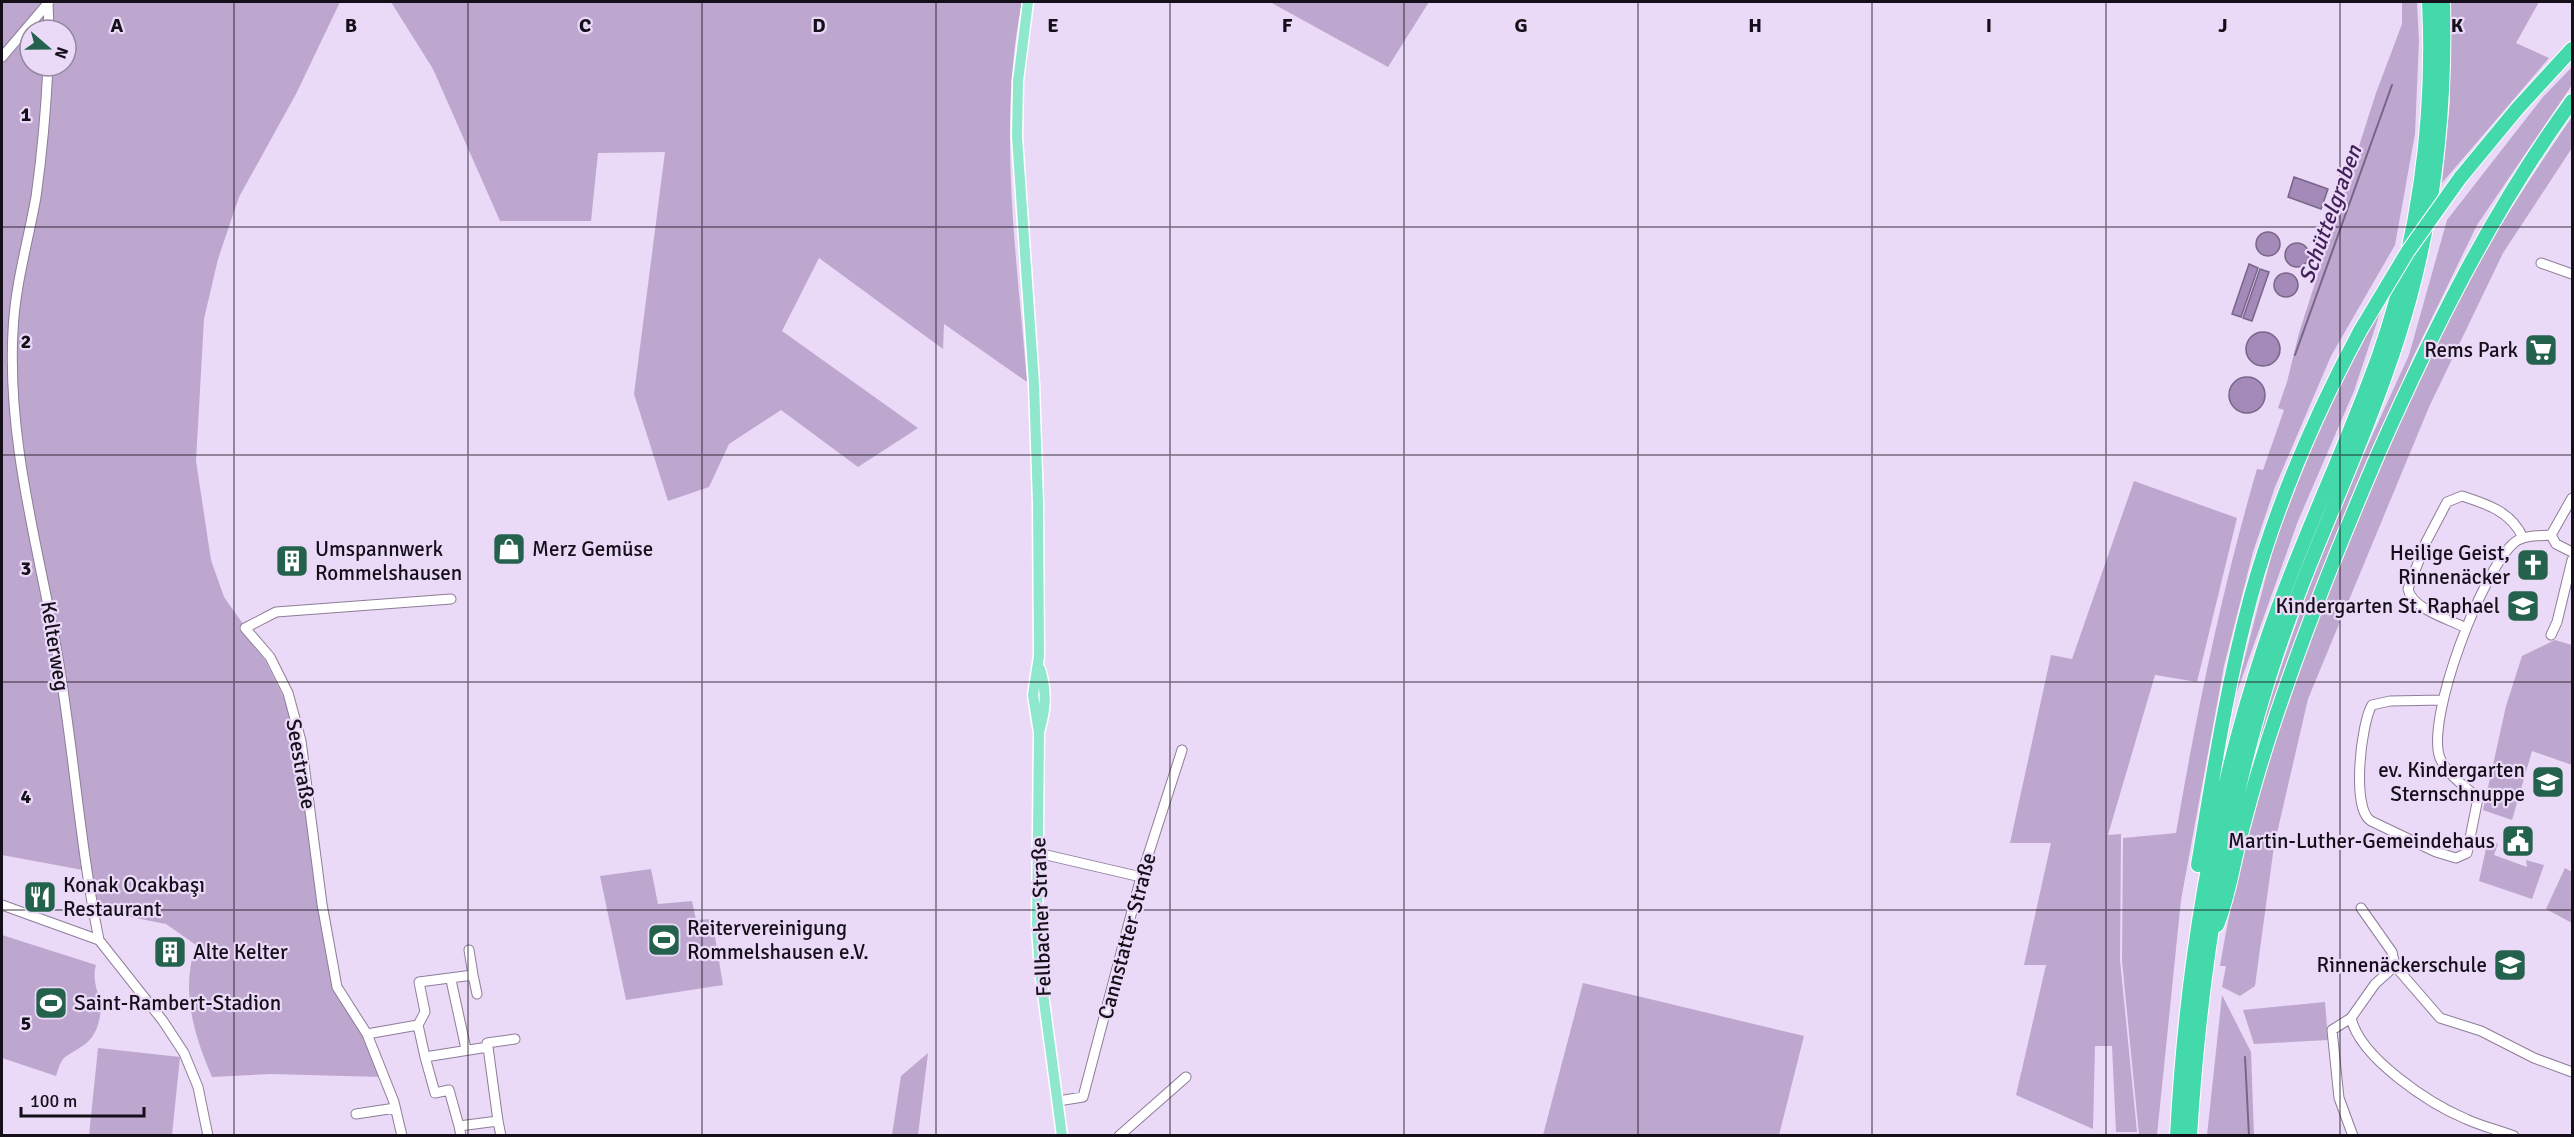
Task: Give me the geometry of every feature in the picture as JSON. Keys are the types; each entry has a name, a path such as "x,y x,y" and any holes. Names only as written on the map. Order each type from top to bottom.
{"highway":[{"path":"2177,1136 2189,986 2211,846 2245,710 2272,624 2378,356 2397,294 2417,205 2430,73 2429,2"},
{"path":"2190,1136 2202,990 2226,839 2262,698 2295,602 2388,368 2418,264 2430,205 2439,138 2443,72 2443,2"},
{"path":"2189,986 2187,942 2220,735 2248,606 2271,532 2294,470 2330,389 2360,331 2408,251 2460,178 2517,109 2572,49"},
{"path":"2209,943 2225,907 2246,816 2275,717 2316,604 2363,489 2421,360 2477,248 2521,175 2572,101"}],"main road":[{"name":"Fellbacher Straße","path":"1028,2 1018,81 1017,137 1034,384 1039,666 1046,691 1046,707 1039,733 1040,971 1062,1136"}],"street":[{"path":"48,3 49,18"},
{"path":"2,57 48,3"},
{"name":"Kelterweg","path":"47,78 36,198 22,258 13,330 13,415 22,486 44,577 60,673 86,874 99,940"},
{"path":"2541,262 2572,274"},
{"path":"2466,628 2418,603 2409,594 2408,589 2426,542 2447,502 2458,496 2496,509 2513,519 2523,538"},
{"path":"2551,535 2572,498"},
{"path":"2443,700 2391,701 2372,705 2367,718 2361,761 2361,806 2364,815 2371,821 2436,852 2457,858 2467,854 2478,798 2454,777 2441,760 2437,736 2443,700 2466,628 2494,572 2509,548 2523,538 2551,535"},
{"path":"2551,535 2556,544 2572,552"},
{"path":"2552,635 2558,622 2572,560"},
{"name":"Seestraße","path":"402,1136 395,1108 367,1034 337,987 322,904 301,741 288,693 270,657 245,628 276,612 451,598"},
{"name":"Cannstatter Straße","path":"1058,1101 1083,1097 1141,877 1182,750"},
{"path":"1038,853 1141,877"},
{"path":"2,905 99,940 163,1021 184,1053 198,1087 208,1136"},
{"path":"2361,908 2392,952 2395,966 2440,1018 2481,1031 2534,1058 2572,1072"},
{"path":"469,950 477,994"},
{"path":"2353,1136 2339,1098 2332,1030 2351,1018 2375,984 2395,966"},
{"path":"473,975 451,980 447,977 419,982 425,1012 418,1024 435,1093 449,1090 460,1131 498,1121"},
{"path":"451,980 466,1049"},
{"path":"2351,1018 2353,1025 2370,1050 2406,1083 2440,1106 2467,1119 2514,1136"},
{"path":"367,1034 418,1024"},
{"path":"501,1136 487,1043 515,1039"},
{"path":"425,1057 488,1047"},
{"path":"1119,1136 1186,1077"},
{"path":"356,1114 395,1108"}],"shaded area":[{"path":"2,2 44,2 30,18 18,18 18,32 2,50"},
{"path":"53,2 340,2 296,94 239,197 218,259 204,319 196,461 211,560 224,597 243,624 239,628 265,660 284,698 298,744 334,988 363,1035 382,1077 271,1074 212,1077 191,1012 189,979 196,945 166,924 96,910 88,871 2,855 2,61 18,42 18,78 78,78 78,18 39,18"},
{"path":"391,2 1022,2 1011,96 1010,144 1014,240 1027,382 944,324 943,349 819,258 782,331 918,428 858,467 781,410 729,444 709,487 668,501 634,394 665,152 598,153 591,221 500,221 433,69"},
{"path":"1270,2 1429,2 1388,67"},
{"path":"2402,2 2417,2 2419,41 2415,134 2395,245 2331,356 2275,487 2253,552 2224,666 2181,900 2157,1135 2139,1135 2122,961 2123,838 2176,833 2211,650 2244,514 2257,469 2263,470 2284,410 2278,408 2299,333 2376,93 2402,24"},
{"path":"2448,2 2539,2 2516,43 2549,58 2442,183 2450,101"},
{"path":"2572,67 2572,85 2477,225 2413,357 2316,590 2251,765 2269,702 2308,590 2345,495 2409,355 2447,220 2543,97"},
{"path":"2572,117 2572,148 2503,253 2429,407 2308,699 2274,846 2255,986 2240,996 2222,987 2226,966 2220,966 2231,905 2261,786 2320,611 2392,439 2456,299 2503,221"},
{"path":"2294,177 2328,189 2321,209 2288,197"},
{"path":"2268,232 2273,233 2279,239 2279,249 2273,255 2268,256 2263,255 2257,249 2256,244 2257,239 2263,233"},
{"path":"2297,243 2302,244 2308,250 2308,260 2302,266 2297,267 2292,266 2286,260 2285,255 2286,250 2292,244"},
{"path":"2249,264 2258,268 2241,317 2232,314"},
{"path":"2260,269 2269,272 2252,321 2243,318"},
{"path":"2286,273 2291,274 2297,280 2297,290 2291,296 2286,297 2281,296 2275,290 2274,285 2275,280 2281,274"},
{"path":"2383,304 2354,391 2298,521 2233,703 2276,538 2332,397"},
{"path":"2263,332 2275,337 2280,349 2275,361 2263,366 2251,361 2246,349 2251,337"},
{"path":"2247,377 2260,382 2265,395 2260,408 2247,413 2234,408 2229,395 2234,382"},
{"path":"2134,481 2237,518 2197,682 2155,675 2108,835 2121,834 2120,960 2137,1132 2116,1132 2112,1046 2095,1046 2093,1129 2016,1095 2046,965 2024,965 2051,843 2010,843 2051,655 2072,659"},
{"path":"2555,640 2572,645 2572,765 2532,751 2512,820 2483,810 2506,706 2522,656"},
{"path":"2488,839 2498,844 2494,855 2527,867 2526,860 2544,865 2532,899 2479,881"},
{"path":"2565,868 2572,872 2572,923 2546,909"},
{"name":"Reitervereinigung Rommelshausen e.V.","path":"651,869 658,904 692,901 696,920 712,919 723,985 626,1000 600,876"},
{"name":"Saint-Rambert-Stadion","path":"2,935 96,965 95,980 100,1006 99,1021 90,1040 64,1058 56,1076 2,1058"},
{"path":"1583,983 1804,1036 1779,1135 1543,1135"},
{"path":"2222,995 2251,1052 2254,1135 2207,1135"},
{"path":"2325,1002 2328,1040 2254,1044 2243,1010"},
{"path":"98,1048 180,1057 172,1135 89,1135"},
{"path":"928,1053 918,1135 892,1135 901,1076"}],"waterway":[{"name":"Schüttelgraben","path":"2295,355 2392,85"},
{"name":"Schüttelgraben","path":"2245,1057 2249,1136"}],"place":[{"name":"Rems Park","path":"2541,350"},
{"name":"Merz Gemüse","path":"509,549"},
{"name":"Umspannwerk Rommelshausen","path":"292,561"},
{"name":"Heilige Geist, Rinnenäcker","path":"2533,565"},
{"name":"Kindergarten St. Raphael","path":"2523,606"},
{"name":"ev. Kindergarten Sternschnuppe","path":"2548,782"},
{"name":"Martin-Luther-Gemeindehaus","path":"2518,841"},
{"name":"Konak Ocakbaşı Restaurant","path":"40,897"},
{"name":"Reitervereinigung Rommelshausen e.V.","path":"664,940"},
{"name":"Alte Kelter","path":"170,952"},
{"name":"Rinnenäckerschule","path":"2510,965"},
{"name":"Saint-Rambert-Stadion","path":"51,1003"}]}
